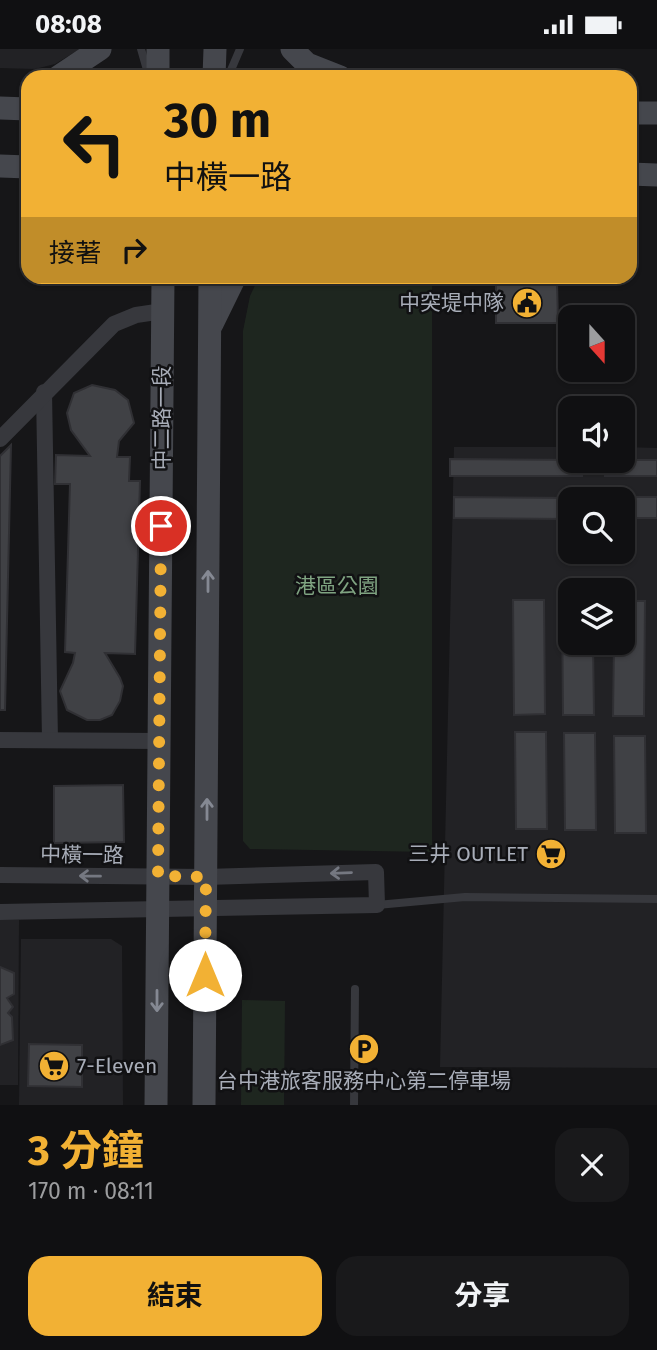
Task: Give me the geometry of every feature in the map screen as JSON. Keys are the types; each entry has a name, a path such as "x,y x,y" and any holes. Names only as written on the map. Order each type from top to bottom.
{"street":[{"path":"68,70 100,49"},
{"path":"158,49 158,70"},
{"path":"214,70 215,49"},
{"path":"292,49 307,64 322,70"},
{"path":"637,113 657,113"},
{"path":"0,166 21,167"},
{"path":"637,174 657,174"},
{"path":"205,1105 209,284"},
{"path":"209,330 232,284"},
{"path":"3,434 114,324 136,315 160,290"},
{"name":"中二路一段","path":"156,1105 160,290"},
{"path":"44,392 50,740"},
{"path":"0,740 159,741"},
{"name":"中橫一路","path":"0,875 206,877 376,872 377,905"},
{"path":"0,912 377,905"}],"lane":[{"path":"141,49 147,70"},
{"path":"231,70 240,49"},
{"path":"377,905 465,897 657,899"},
{"path":"354,1105 355,989"}],"shaded area":[{"path":"0,49 80,49 55,64 35,69 0,68"},
{"name":"三井 OUTLET","path":"454,447 558,447 558,473 635,473 635,447 657,448 657,1068 440,1067"},
{"path":"0,920 19,920 18,1085 0,1085"},
{"path":"21,939 111,939 122,946 123,1105 19,1105"}],"green space":[{"name":"港區公園","path":"256,284 432,284 432,852 250,849 243,841 243,331 250,296"},
{"path":"242,1000 285,1001 284,1105 241,1105"}],"building":[{"name":"中突堤中隊","path":"496,284 557,284 558,323 496,323"},
{"path":"92,385 115,390 128,400 134,423 119,441 117,457 130,457 129,481 140,481 135,654 105,653 123,686 120,701 112,715 100,720 87,720 67,710 60,691 75,653 65,652 70,484 55,484 56,455 90,456 71,430 67,413 74,393"},
{"path":"11,445 5,710 0,710 0,456"},
{"path":"450,459 558,460 558,473 582,473 582,476 450,476"},
{"path":"635,460 657,460 657,476 605,476 605,473 635,473"},
{"path":"454,497 558,498 558,519 454,518"},
{"path":"635,497 657,497 657,518 635,518"},
{"path":"513,600 544,600 545,714 514,715"},
{"path":"635,601 645,601 644,716 613,716 614,655 635,655"},
{"path":"562,655 593,655 594,715 563,715"},
{"path":"515,732 546,732 547,829 516,829"},
{"path":"564,733 595,733 596,830 565,830"},
{"path":"614,736 645,736 646,833 615,833"},
{"path":"123,785 124,842 54,843 54,786"},
{"path":"0,967 14,973 14,994 7,998 13,1007 8,1013 12,1017 13,1040 0,1045"},
{"path":"29,1044 82,1045 82,1087 28,1086"}],"place":[{"name":"中突堤中隊","path":"527,303"},
{"name":"三井 OUTLET","path":"551,854"},
{"name":"台中港旅客服務中心第二停車場","path":"364,1049"},
{"name":"7-Eleven","path":"54,1066"}],"route":[{"path":"161,526 158,876 206,877 205,975"}]}
